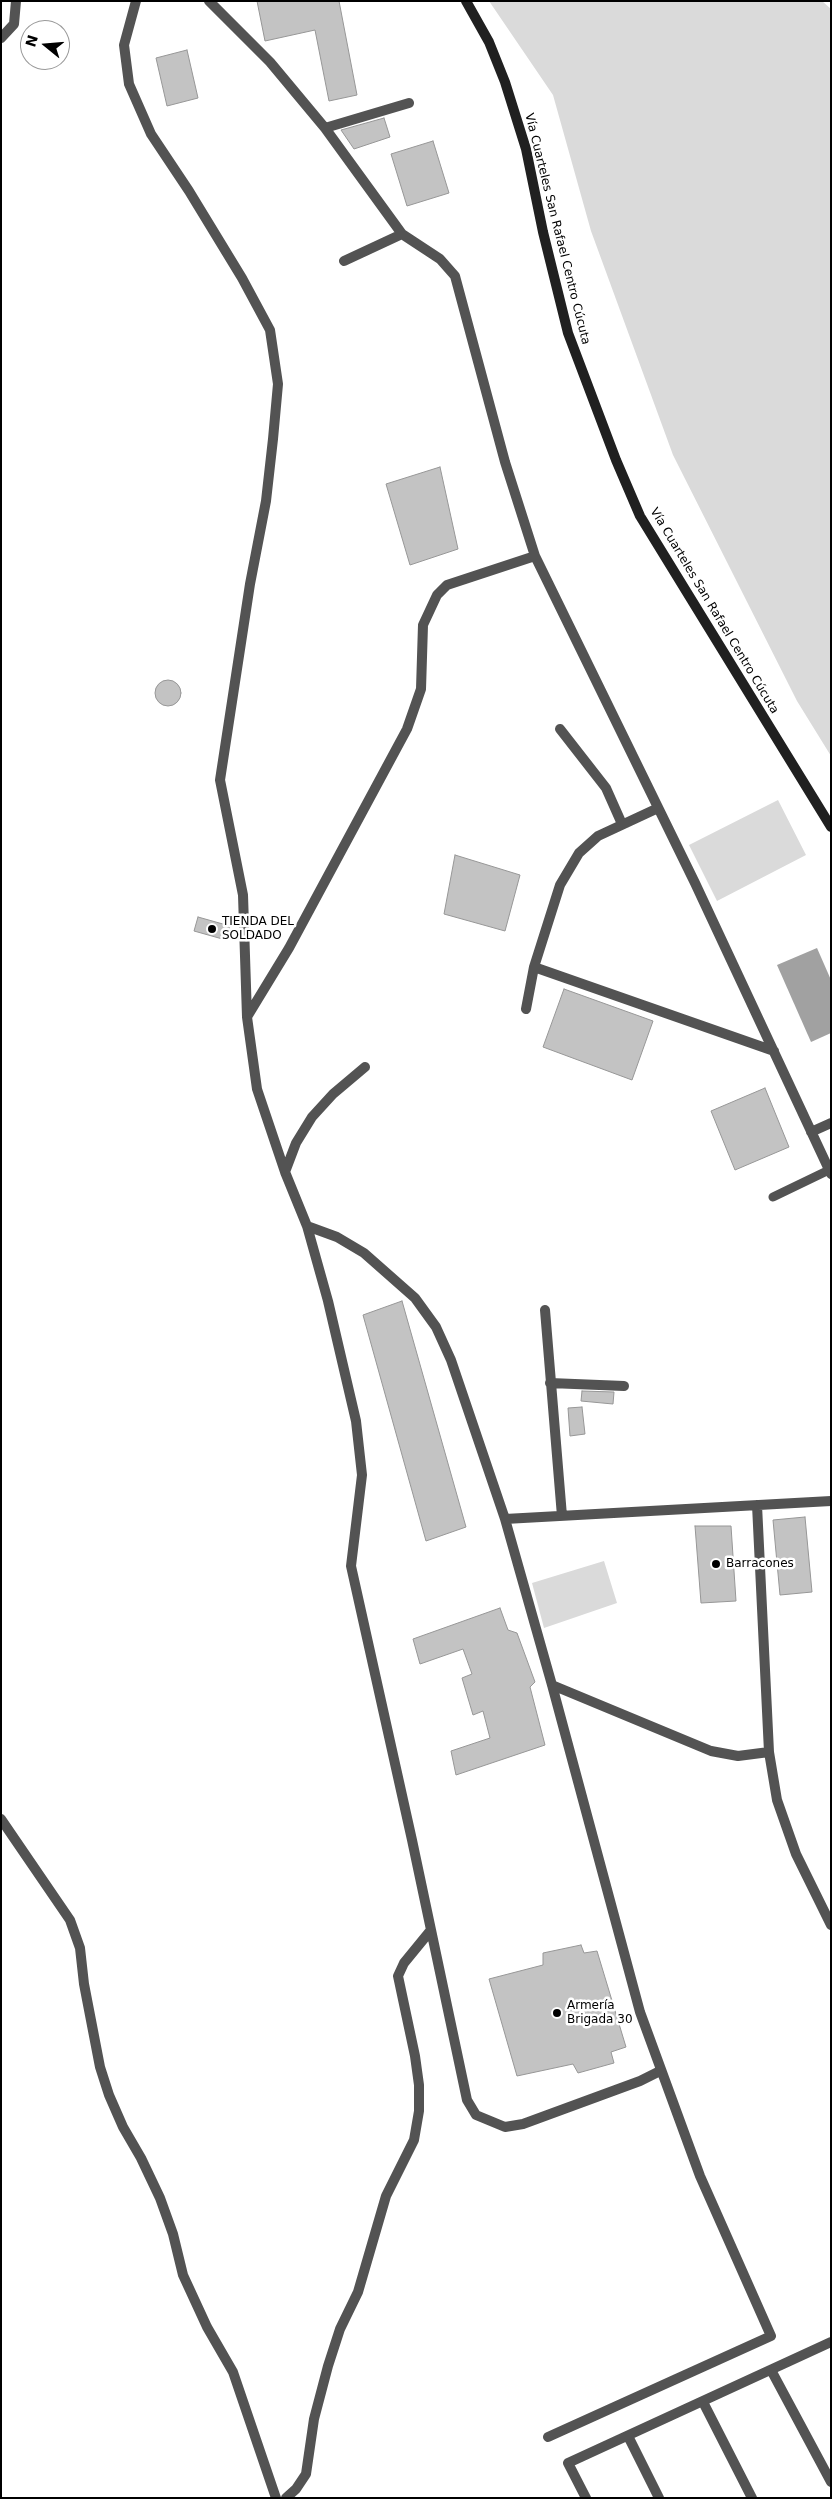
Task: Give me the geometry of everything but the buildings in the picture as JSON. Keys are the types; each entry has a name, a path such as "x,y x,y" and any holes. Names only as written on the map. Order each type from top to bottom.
{"main road":[{"name":"Vía Cuarteles San Rafael Centro Cúcuta","path":"466,1 489,42 513,106 526,149 543,232 568,333 616,460 640,516 831,827"}],"street":[{"path":"1,38 14,24 16,1"},
{"path":"136,1 124,45 130,84 151,134 189,191 242,278 270,330 278,384 266,501 250,584 220,780 243,895 247,1017 257,1089 284,1172 307,1226 328,1301 356,1421 362,1475 351,1566 431,1930 466,2100 476,2115 505,2127 523,2124 640,2081 660,2071"},
{"path":"209,1 270,62 325,128 402,234 440,259 455,276 505,462 534,556 656,809 695,883 830,1172"},
{"path":"325,128 409,103"},
{"path":"344,261 402,234"},
{"path":"247,1017 289,948 407,729 421,689 423,625 437,595 448,585 534,556"},
{"path":"560,729 606,788 622,824"},
{"path":"526,1009 534,967 560,886 579,853 598,836 656,809"},
{"path":"534,967 774,1052"},
{"path":"284,1172 296,1143 312,1117 333,1094 365,1067"},
{"path":"811,1132 831,1123"},
{"path":"307,1226 337,1237 364,1253 415,1298 436,1327 451,1360 505,1519 640,2012 700,2176 771,2336 548,2437"},
{"path":"545,1310 562,1516"},
{"path":"550,1383 624,1386"},
{"path":"505,1519 831,1501"},
{"path":"757,1505 770,1752 777,1800 796,1854 831,1925"},
{"path":"552,1685 711,1751 738,1756 770,1752"},
{"path":"1,1819 70,1920 80,1948 85,1992 100,2067 109,2094 123,2127 141,2158 160,2198 173,2234 183,2275 207,2327 233,2372 276,2498"},
{"path":"286,2498 296,2490 306,2474 314,2419 340,2329 358,2292 386,2196 414,2140 419,2112 419,2085 415,2056 398,1976 404,1963 431,1930"},
{"path":"586,2498 568,2463 831,2342"},
{"path":"771,2370 831,2482"},
{"path":"703,2402 752,2498"},
{"path":"628,2436 659,2498"}],"lane":[{"path":"773,1197 830,1172"}],"shaded area":[{"path":"489,1 822,1 831,9 831,756 797,701 673,455 591,231 553,95"},
{"path":"778,800 806,855 717,901 689,845"},
{"path":"817,948 831,980 831,1033 811,1042 777,965"},
{"path":"604,1561 617,1603 544,1628 532,1583"}],"place":[{"name":"TIENDA DEL SOLDADO","path":"212,929"},
{"name":"Barracones","path":"716,1564"},
{"name":"Armería Brigada 30","path":"557,2013"}]}
